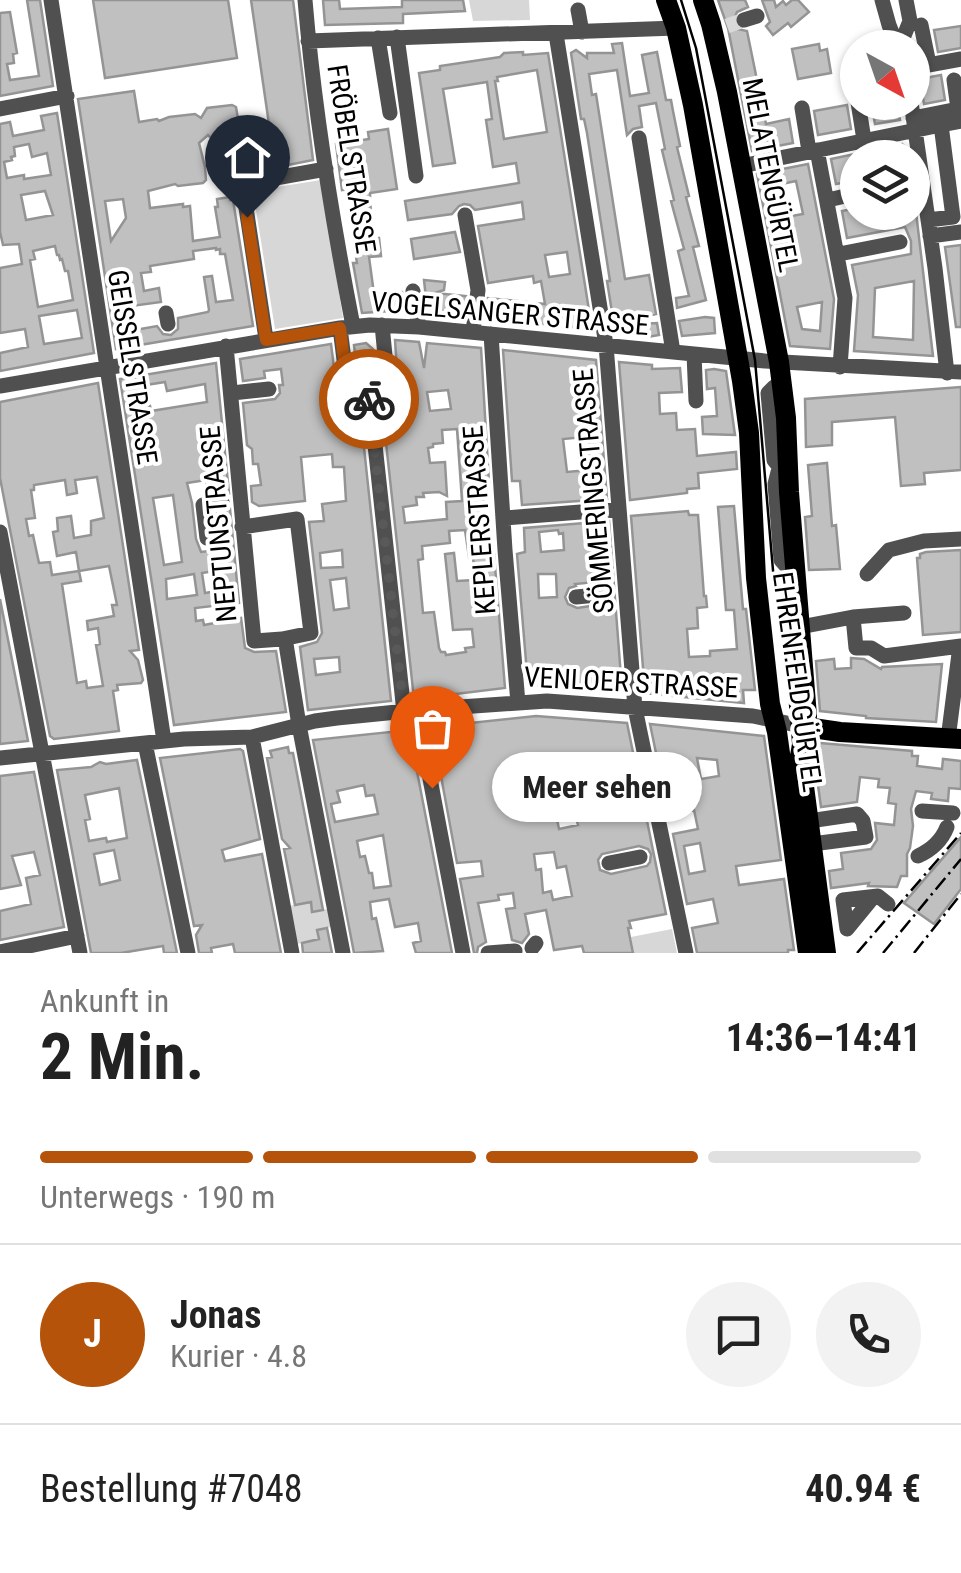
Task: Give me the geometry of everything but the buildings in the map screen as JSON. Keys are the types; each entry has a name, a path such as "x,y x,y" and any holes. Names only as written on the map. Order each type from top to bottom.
{"main road":[{"path":"666,0 693,105 738,358"},
{"name":"MELATENGÜRTEL","path":"703,0 720,27 741,166 758,218 779,362"},
{"name":"EHRENFELDGÜRTEL","path":"738,358 749,433 756,578 770,704 808,953"},
{"name":"EHRENFELDGÜRTEL","path":"779,362 795,576 804,629 808,716 800,748 826,953"},
{"name":"VENLOER STRASSE","path":"806,727 954,739"}],"street":[{"name":"GEISSELSTRASSE","path":"50,0 164,741"},
{"name":"FRÖBELSTRASSE","path":"305,0 308,41 318,68 346,327 348,391 354,397 370,399"},
{"path":"882,0 891,30"},
{"path":"906,0 910,22 906,30"},
{"path":"578,10 582,32"},
{"path":"921,25 921,30"},
{"path":"308,41 676,28"},
{"name":"SÖMMERINGSTRASSE","path":"556,34 606,346 639,781 652,803 654,854 686,953"},
{"path":"397,36 416,176"},
{"path":"378,38 390,113"},
{"path":"930,64 961,59"},
{"path":"930,114 958,109 954,80"},
{"path":"0,109 66,96"},
{"path":"802,108 828,200 846,298 840,367"},
{"path":"860,120 864,140 907,120"},
{"path":"924,120 941,125 961,122"},
{"path":"930,228 956,212 941,125"},
{"path":"639,138 673,352"},
{"path":"741,166 840,145"},
{"path":"266,340 243,188 248,183 326,168"},
{"path":"828,200 840,197"},
{"path":"465,215 478,290 473,332"},
{"path":"930,228 961,232"},
{"path":"929,230 936,310 954,372"},
{"path":"839,254 900,242"},
{"path":"413,292 418,327"},
{"path":"382,325 388,386 370,399 410,711 463,953"},
{"name":"VOGELSANGER STRASSE","path":"0,386 108,368 170,333 226,346 382,325 779,362 954,372"},
{"name":"KEPLERSTRASSE","path":"491,334 518,702"},
{"name":"NEPTUNSTRASSE","path":"226,346 238,460 236,499 254,641 287,642"},
{"path":"694,354 696,400"},
{"path":"232,393 269,389"},
{"path":"206,538 203,505 236,499"},
{"path":"504,518 619,509"},
{"path":"242,527 314,513"},
{"path":"298,519 311,633 286,644 343,953"},
{"path":"0,532 80,953"},
{"path":"867,574 889,550 924,541 961,539"},
{"path":"576,596 597,595"},
{"path":"804,629 904,612"},
{"path":"853,618 856,648 871,648 884,656 961,646 954,739"},
{"name":"VENLOER STRASSE","path":"0,758 164,741 252,738 337,718 518,702 574,702 775,719 806,727"},
{"path":"252,738 292,953"},
{"path":"146,743 188,953"},
{"path":"558,799 639,781"},
{"path":"918,856 929,851 950,820 922,811"},
{"path":"809,821 857,814 863,821 866,837 812,844"},
{"path":"609,863 654,854"},
{"path":"869,897 878,896 888,904"},
{"path":"0,952 76,936"},
{"path":"488,953 514,951"}],"shaded area":[{"path":"469,0 529,0 530,20 473,21"},
{"path":"321,180 343,318 275,329 253,191"},
{"path":"310,902 313,911 328,909 331,927 317,930 319,939 297,944 289,906"},
{"path":"672,929 677,953 634,953 631,937"}],"tunnel":[{"path":"727,26 744,20"},
{"path":"597,595 618,593"}],"tram line":[{"path":"681,0 696,48 755,360 774,582 820,953"}],"railway":[{"path":"857,953 961,833"},
{"path":"883,953 961,859"},
{"path":"914,953 961,894"}],"way so far":[{"path":"369,399 404,712 417,710 432,788"}],"place":[{"name":"Meer sehen","path":"432,788"}],"route":[{"path":"247,217 266,340 340,328 348,391 354,397 369,399"}]}
